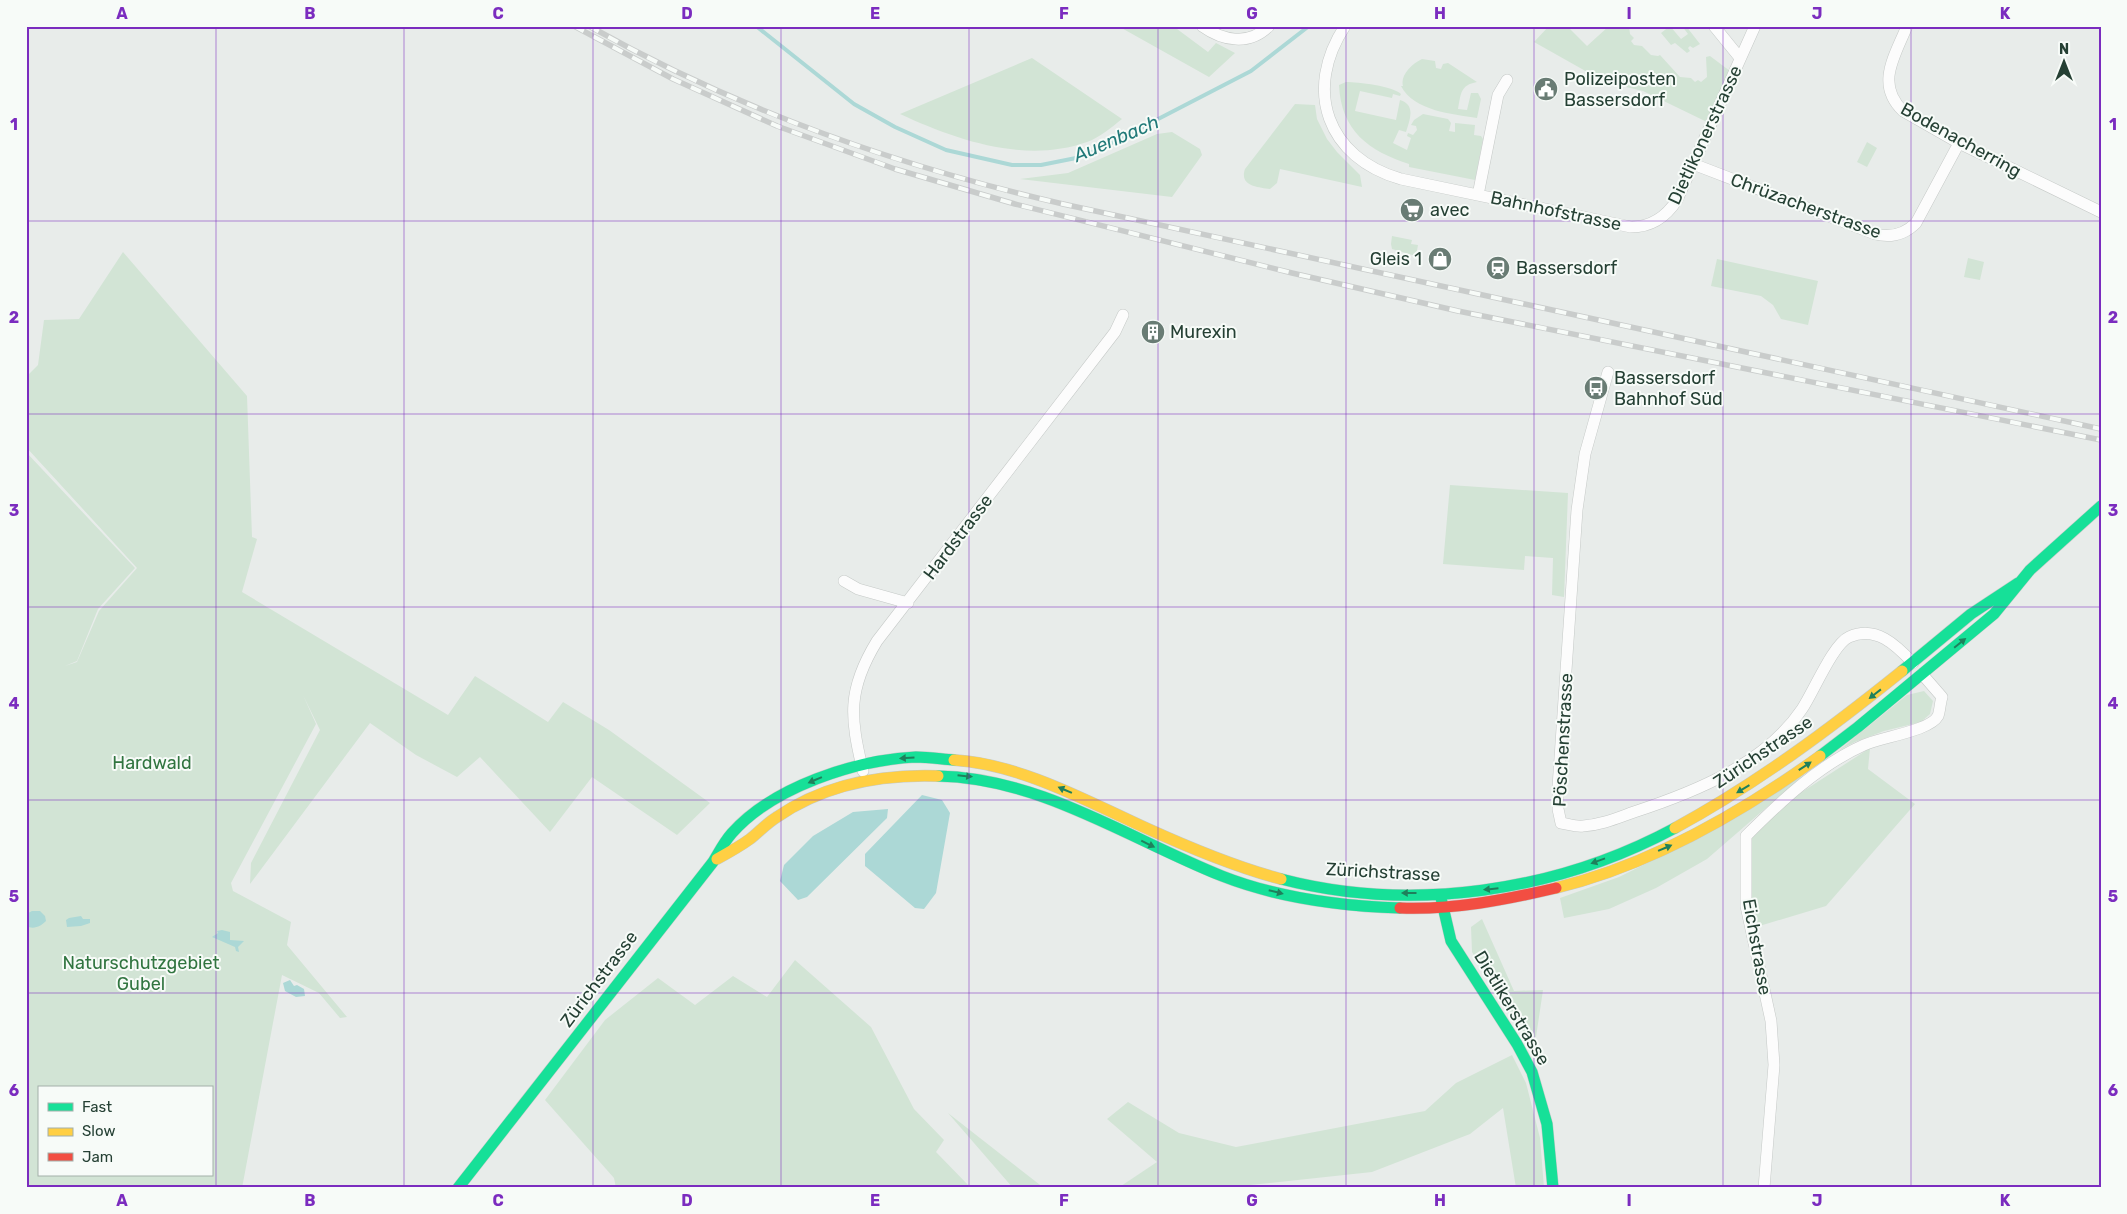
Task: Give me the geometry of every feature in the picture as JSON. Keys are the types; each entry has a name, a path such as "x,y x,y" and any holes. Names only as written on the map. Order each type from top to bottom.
{"main road":[{"name":"Zürichstrasse","path":"713,862 743,844 774,819 801,804 845,785 900,775 937,773 999,781 1034,791 1192,865 1229,880 1299,898 1393,908 1442,907 1462,906 1537,893 1619,868 1696,834 1756,798 1841,741 2002,606 2018,583 2101,506"},
{"name":"Zürichstrasse","path":"458,1188 514,1119 644,947 713,862 732,832 765,807 800,787 844,769 898,759 926,757 970,761 1003,768 1066,790 1192,849 1281,879 1353,892 1440,893 1499,888 1577,869 1616,855 1691,819 1749,785 1806,747 1913,664 1994,595 2018,583"},
{"path":"1913,664 1922,674"},
{"name":"Dietlikerstrasse","path":"1440,893 1451,941 1518,1044 1532,1072 1546,1124 1553,1188"}],"street":[{"path":"1202,26 1215,35 1231,40 1256,36 1269,26"},
{"name":"Bahnhofstrasse","path":"1345,26 1335,41 1328,57 1323,88 1331,124 1346,146 1367,165 1391,176 1601,222 1638,226"},
{"path":"1714,26 1740,58"},
{"name":"Dietlikonerstrasse","path":"1638,226 1654,222 1672,208 1755,26"},
{"name":"Bodenacherring","path":"1907,26 1888,75 1888,92 1895,104 1903,111 1959,143 2101,212"},
{"path":"1478,195 1498,95 1507,80"},
{"name":"Chrüzacherstrasse","path":"1693,164 1867,231 1889,236 1907,231 1916,223 1959,143"},
{"name":"Hardstrasse","path":"865,780 854,736 853,704 856,684 863,663 877,641 1110,338 1123,315"},
{"name":"Pöschenstrasse","path":"1608,372 1585,454 1577,510 1558,787 1561,823 1581,827 1598,825 1659,804 1745,763 1779,737 1802,710 1836,649 1847,637 1864,632 1880,635 1892,643 1913,664"},
{"path":"844,582 858,589 908,603"},
{"name":"Eichstrasse","path":"1764,1188 1774,1065 1771,1021 1746,906 1746,836 1782,800 1830,765 1863,745 1885,736 1907,733 1925,727 1937,717 1942,697 1922,674"}],"green space":[{"path":"1118,26 1173,26 1208,52 1216,43 1235,53 1209,77"},
{"path":"1549,26 1567,26 1587,46 1609,26 1629,26 1630,34 1634,38 1631,41 1634,45 1642,46 1651,55 1660,55 1680,77 1691,78 1695,82 1698,80 1701,82 1707,77 1706,57 1710,56 1730,71 1707,122 1643,91 1605,82 1534,42"},
{"path":"1670,26 1681,39 1688,34 1682,26 1686,26 1700,44 1693,48 1690,46 1688,48 1690,51 1687,53 1675,43 1671,45 1661,33"},
{"path":"1032,58 1122,119 1101,135 1087,142 1040,151 1015,150 967,140 900,114"},
{"path":"1422,59 1435,61 1436,68 1441,69 1443,64 1448,63 1477,82 1471,83 1464,88 1458,109 1467,110 1471,93 1478,93 1481,99 1477,118 1434,110 1415,101 1407,94 1401,86 1403,86 1403,78 1410,67"},
{"path":"1346,82 1383,87 1401,94 1400,96 1393,94 1392,98 1360,91 1355,111 1396,120 1400,100 1405,102 1410,109 1409,122 1406,132 1399,130 1393,143 1407,150 1411,138 1407,136 1408,133 1413,135 1417,130 1416,126 1411,125 1414,120 1423,114 1448,119 1451,123 1449,131 1455,132 1455,123 1475,125 1474,135 1481,136 1483,139 1475,180 1409,167 1409,164 1381,153 1370,145 1351,127 1345,115 1339,85"},
{"path":"1295,104 1315,105 1317,119 1327,139 1360,175 1362,187 1280,169 1277,183 1270,189 1251,185 1247,182 1244,175 1245,169"},
{"path":"1172,132 1200,149 1202,155 1172,197 1020,179 1068,173 1157,134"},
{"path":"1867,142 1877,148 1867,167 1857,162"},
{"path":"1392,236 1412,240 1411,244 1418,245 1416,256 1392,249"},
{"name":"Hardwald","path":"123,252 247,396 252,537 257,539 242,592 448,715 475,676 548,722 563,702 609,730 710,803 677,835 592,777 550,832 480,757 457,777 416,755 370,723 250,884 251,863 320,730 303,695 316,724 231,883 233,891 291,922 287,945 347,1017 340,1018 319,993 282,975 242,1188 26,1188 26,452 135,568 98,609 77,661 65,666 77,662 99,611 137,568 26,447 26,377 38,365 44,320 79,319"},
{"path":"1968,258 1984,262 1980,280 1964,277"},
{"path":"1717,259 1818,281 1808,325 1781,319 1773,305 1761,296 1711,286"},
{"path":"1450,485 1568,493 1564,597 1552,595 1553,558 1525,556 1524,570 1443,564"},
{"path":"1924,691 1933,701 1930,714 1921,722 1884,731 1838,751 1907,695"},
{"path":"1870,748 1868,769 1915,804 1826,906 1756,927 1751,905 1750,838 1788,801"},
{"path":"1804,775 1707,859 1656,888 1609,909 1564,918 1560,898 1619,877 1698,838"},
{"path":"1482,919 1514,991 1543,990 1536,1037 1526,1037 1472,952 1471,927"},
{"path":"795,960 871,1027 914,1109 944,1140 936,1152 971,1188 616,1188 614,1178 545,1100 605,1020 658,978 695,1005 733,976 767,997"},
{"path":"1512,1055 1526,1083 1540,1138 1544,1188 1516,1188 1503,1108 1470,1134 1372,1172 1222,1188 1118,1188 1157,1162 1107,1119 1128,1102 1179,1133 1236,1147 1425,1111 1456,1083"},
{"path":"948,1113 1044,1188 1013,1188"}],"water":[{"path":"922,795 942,800 950,813 936,893 924,909 915,908 865,866 865,854"},
{"path":"888,809 887,818 807,897 798,900 780,881 784,865 813,836 853,812"},
{"path":"32,911 40,911 45,916 46,921 37,927 26,926 26,914"},
{"path":"81,916 83,919 90,919 90,923 67,927 66,920"},
{"path":"217,931 230,932 230,940 244,941 238,947 239,952 236,951 235,947 212,937 218,933"},
{"path":"290,980 294,986 297,985 304,989 305,996 296,997 285,991 283,983"}],"waterway":[{"name":"Auenbach","path":"756,26 854,104 895,127 946,150 1012,165 1041,165 1076,158 1104,147 1251,71 1309,26"}],"railway":[{"path":"574,26 673,79 777,126 895,169 1015,204 1292,273 1458,311 2101,440"},
{"path":"589,26 703,84 761,109 879,153 1001,189 2101,429"}],"traffic: fast":[{"path":"1820,756 1858,727 1994,614 2030,570 2101,506"},
{"path":"1902,671 1971,614 2018,583"},
{"path":"458,1188 713,862 729,836 749,817 769,802 792,790 842,770 892,759 916,757 954,760"},
{"path":"938,776 976,779 1013,787 1049,799 1243,884 1287,895 1332,903 1400,908"},
{"path":"1281,879 1331,889 1381,894 1432,895 1482,890 1533,881 1582,868 1629,850 1675,828"},
{"path":"1441,898 1451,941 1517,1044 1532,1072 1547,1124 1553,1188"}],"traffic: slow":[{"path":"1675,828 1735,793 1792,755 1902,671"},
{"path":"1556,888 1626,866 1694,835 1759,797 1820,756"},
{"path":"954,760 1004,769 1053,785 1196,850 1247,869 1281,879"},
{"path":"717,859 746,842 773,819 814,796 854,783 874,779 938,776"}],"traffic: jam":[{"path":"1400,908 1459,906 1556,888"}],"place":[{"name":"Polizeiposten Bassersdorf","path":"1546,89"},
{"name":"avec","path":"1412,210"},
{"name":"Gleis 1","path":"1440,259"},
{"name":"Bassersdorf","path":"1498,268"},
{"name":"Murexin","path":"1153,332"},
{"name":"Bassersdorf Bahnhof Süd","path":"1596,388"}],"park label":[{"name":"Naturschutzgebiet Gubel","path":"141,973"}]}
